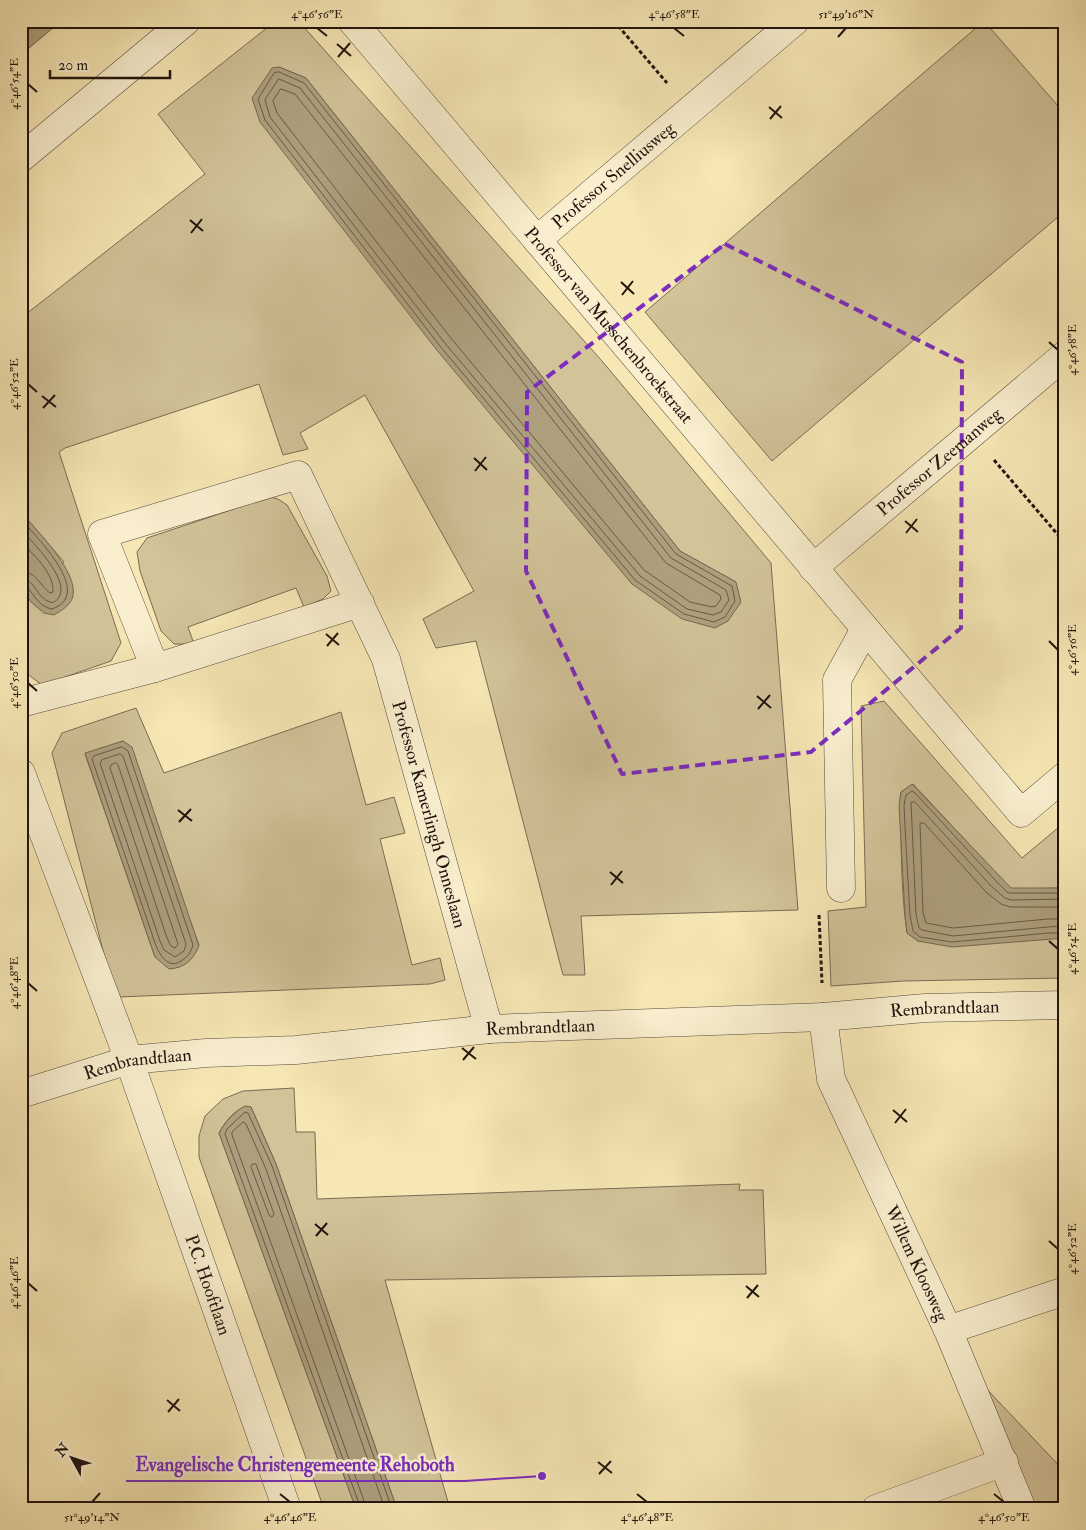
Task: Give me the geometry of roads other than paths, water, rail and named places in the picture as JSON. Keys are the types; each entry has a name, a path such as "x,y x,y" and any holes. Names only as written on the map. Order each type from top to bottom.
{"street":[{"path":"21,158 186,21"},
{"name":"Professor van Musschenbroekstraat","path":"352,21 1021,813 1065,776"},
{"name":"Professor Snelliusweg","path":"537,240 796,21"},
{"name":"Professor Zeemanweg","path":"813,568 1065,355"},
{"name":"Professor Kamerlingh Onneslaan","path":"155,668 102,534 298,475 386,659 489,1029"},
{"path":"21,703 155,668 360,603"},
{"path":"841,888 837,680 865,629"},
{"path":"21,773 129,1060"},
{"name":"Rembrandtlaan","path":"21,1094 129,1060 206,1053 296,1050 489,1029 823,1016 925,1008 1065,1005"},
{"name":"Willem Kloosweg","path":"823,1016 830,1079 948,1330 1022,1509"},
{"name":"P.C. Hooftlaan","path":"129,1060 287,1509"},
{"path":"948,1330 1065,1291"},
{"path":"876,1509 1004,1462"}],"water":[{"path":"21,21 61,21 21,55"},
{"path":"279,67 306,78 680,551 736,582 741,602 728,621 715,628 682,619 632,584 436,349 260,122 252,98 272,68"},
{"path":"21,512 63,563 73,586 73,596 70,602 63,610 54,615 44,613 31,602 21,587"},
{"path":"123,741 132,747 199,946 188,962 180,967 169,969 155,957 85,753"},
{"path":"912,784 1011,888 1065,888 1065,938 952,947 918,941 907,933 899,805 901,792"},
{"path":"245,1106 251,1107 276,1164 397,1509 356,1509 219,1133 230,1118"}],"place":[{"name":"Evangelische Christengemeente Rehoboth","path":"542,1476"}]}
